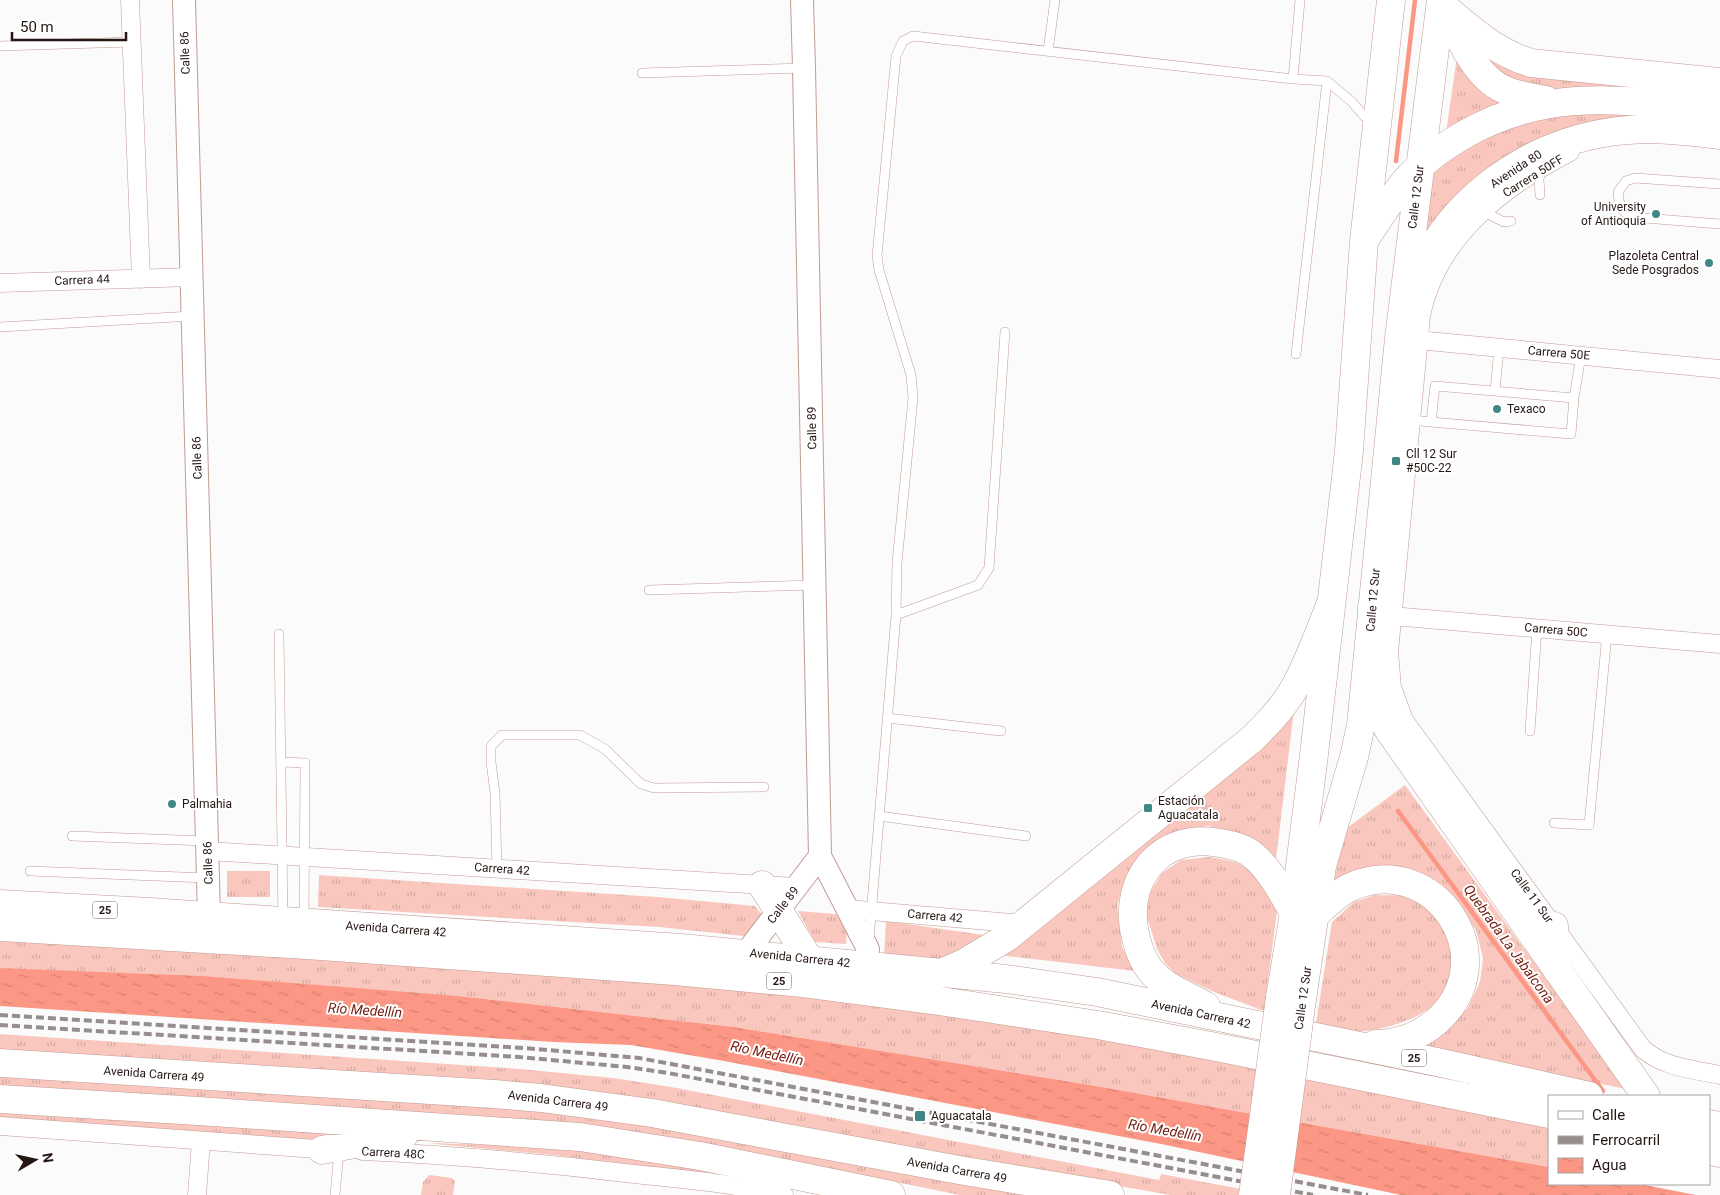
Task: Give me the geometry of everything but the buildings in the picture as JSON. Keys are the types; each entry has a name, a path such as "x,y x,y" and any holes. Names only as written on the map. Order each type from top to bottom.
{"main road":[{"name":"Calle 12 Sur","path":"1253,1195 1291,999 1304,914 1331,604 1349,451 1364,241 1391,0"},
{"name":"Calle 12 Sur","path":"1304,914 1322,866 1354,757 1382,611 1409,339 1421,165 1441,2"},
{"path":"1441,2 1483,39 1515,58 1531,63 1720,82"},
{"path":"1441,2 1474,63 1489,79 1506,90 1522,96 1555,102"},
{"path":"1364,241 1398,191 1421,165 1454,140 1479,126 1518,110 1555,102 1598,99 1720,109"},
{"name":"Avenida 80","path":"1409,339 1418,278 1428,254 1463,208 1492,182 1536,154 1557,145 1611,132 1642,129 1679,130 1720,135"},
{"path":"941,973 1006,938 1222,764 1262,729 1291,693 1331,604"},
{"path":"1382,611 1375,676 1378,695 1388,729 1645,1095"},
{"path":"1239,1022 1162,982 1148,967 1138,946 1132,923 1132,902 1138,881 1154,858 1174,846 1200,840 1235,846 1254,856 1304,914 1352,886 1373,880 1392,880 1418,887 1439,900 1456,924 1464,943 1466,966 1462,987 1448,1011 1427,1030 1406,1039 1378,1044 1341,1043"},
{"path":"762,885 808,959"},
{"name":"Avenida Carrera 42","path":"0,904 209,916 746,953 808,959 867,957 941,973 1097,992 1584,1095"},
{"path":"1554,926 1557,970"},
{"name":"Avenida Carrera 42","path":"0,927 307,945 666,970 803,983 933,1000 1107,1027 1548,1114"},
{"name":"Calle 12 Sur","path":"1276,1195 1291,999"},
{"name":"Avenida Carrera 49","path":"0,1063 541,1098 652,1113 959,1170 1110,1195"},
{"path":"0,1099 198,1110 555,1135 635,1145 777,1171 891,1195"},
{"path":"331,1150 446,1127"}],"street":[{"path":"130,0 141,279"},
{"name":"Calle 86","path":"184,0 209,916"},
{"name":"Calle 89","path":"802,0 820,856 847,909 867,957"},
{"name":"Carrera 50FF","path":"1409,339 1430,284 1462,230 1502,195 1541,169 1611,132"},
{"name":"Carrera 44","path":"0,283 192,277"},
{"name":"Carrera 50E","path":"1409,339 1720,368"},
{"name":"Calle 12 Sur","path":"1394,492 1411,420 1409,339"},
{"name":"Calle 12 Sur","path":"1382,611 1389,652 1392,687 1404,720"},
{"name":"Carrera 50C","path":"1382,611 1537,628 1720,644"},
{"name":"Calle 11 Sur","path":"1404,720 1643,1049 1652,1057 1667,1064 1720,1075"},
{"name":"Carrera 42","path":"207,846 304,857 796,887"},
{"name":"Calle 89","path":"746,953 820,856"},
{"name":"Carrera 42","path":"847,909 1024,924"},
{"name":"Carrera 48C","path":"0,1126 201,1142 429,1154 534,1163 784,1195"},
{"path":"196,1195 201,1142"}],"lane":[{"path":"1048,51 1055,0"},
{"path":"1293,79 1300,0"},
{"path":"867,957 896,615 897,563 913,398 910,375 879,270 877,256 896,56 903,42 912,36 1293,79 1327,81 1351,101 1364,116 1376,122"},
{"path":"0,46 132,42"},
{"path":"642,73 804,68"},
{"path":"1296,354 1327,81"},
{"path":"1540,195 1539,179 1541,169"},
{"path":"1720,184 1634,178 1626,181 1618,192 1620,207 1623,212 1632,217 1720,224"},
{"path":"1482,211 1504,222 1511,221"},
{"path":"0,327 193,316"},
{"path":"896,615 978,585 989,568 1005,332"},
{"path":"1495,391 1499,348"},
{"path":"1411,420 1571,434 1580,355"},
{"path":"1431,422 1435,386 1574,398"},
{"path":"650,590 815,585"},
{"path":"1530,731 1537,628"},
{"path":"279,634 282,855 294,922"},
{"path":"1554,823 1589,825 1607,634"},
{"path":"887,718 1002,731"},
{"path":"496,869 495,793 491,746 502,735 580,735 605,749 641,784 654,788 764,788"},
{"path":"281,762 305,763 304,857 294,922"},
{"path":"879,816 1026,836"},
{"path":"72,836 207,846"},
{"path":"30,870 208,878"},
{"path":"331,1150 335,1195"}],"green space":[{"path":"1482,49 1711,89 1710,100 1543,89 1500,72 1489,64"},
{"path":"1457,56 1512,100 1446,133"},
{"path":"1551,111 1684,113 1603,125 1423,246 1425,176 1466,149 1509,127"},
{"path":"1295,701 1276,859 1242,834 1208,826 1189,829 1169,836 1127,876 1117,906 1122,947 1135,971 999,955 1251,758 1270,739"},
{"path":"1405,785 1626,1089 1409,1046 1444,1029 1467,1009 1480,982 1483,958 1476,930 1451,895 1431,879 1401,870 1334,884 1343,831"},
{"path":"1209,857 1233,862 1250,870 1263,883 1278,903 1264,1011 1214,992 1176,974 1165,963 1157,949 1147,917 1148,896 1162,873 1181,860"},
{"path":"227,871 270,871 270,897 227,897"},
{"path":"319,875 657,897 755,906 762,915 756,932 744,936 659,927 318,907"},
{"path":"1375,895 1410,897 1424,903 1435,913 1444,925 1450,940 1452,971 1448,985 1441,998 1432,1006 1409,1020 1395,1025 1354,1032 1342,1031 1316,1023 1332,922 1354,902"},
{"path":"798,911 836,914 847,931 846,944 815,942"},
{"path":"886,921 984,935 963,950 940,961 884,955"},
{"path":"0,935 623,972 1049,1024 1548,1123 1548,1167 1096,1086 734,1027 458,996 0,968"},
{"path":"0,1034 520,1069 613,1078 671,1087 1159,1180 1161,1174 1273,1195 1171,1195 865,1142 0,1052"},
{"path":"0,1072 628,1118 1039,1195 960,1195 692,1141 0,1089"},
{"path":"0,1110 350,1131 317,1140 0,1120"},
{"path":"426,1143 567,1147 649,1157 805,1189 554,1155"},
{"path":"429,1175 452,1178 455,1181 453,1195 421,1195 423,1182"}],"water":[{"name":"Río Medellín","path":"0,968 201,976 458,996 734,1027 1096,1086 1548,1167 1548,1185 1644,1185 1696,1195 1401,1195 1166,1145 631,1045 553,1042 0,1006"}],"waterway":[{"name":"Quebrada La Jabalcona","path":"1396,161 1415,0"},
{"name":"Quebrada La Jabalcona","path":"1398,811 1603,1091"}],"railway":[{"path":"0,1015 524,1048 639,1058 1368,1195"},
{"path":"0,1025 519,1057 627,1067 668,1073 1313,1195"}],"place":[{"name":"University of Antioquia","path":"1656,214"},
{"name":"Plazoleta Central Sede Posgrados","path":"1709,263"},
{"name":"Texaco","path":"1497,409"},
{"name":"Cll 12 Sur #50C-22","path":"1396,461"},
{"name":"Palmahia","path":"172,804"},
{"name":"Estación Aguacatala","path":"1148,808"},
{"name":"Aguacatala","path":"920,1116"}]}
